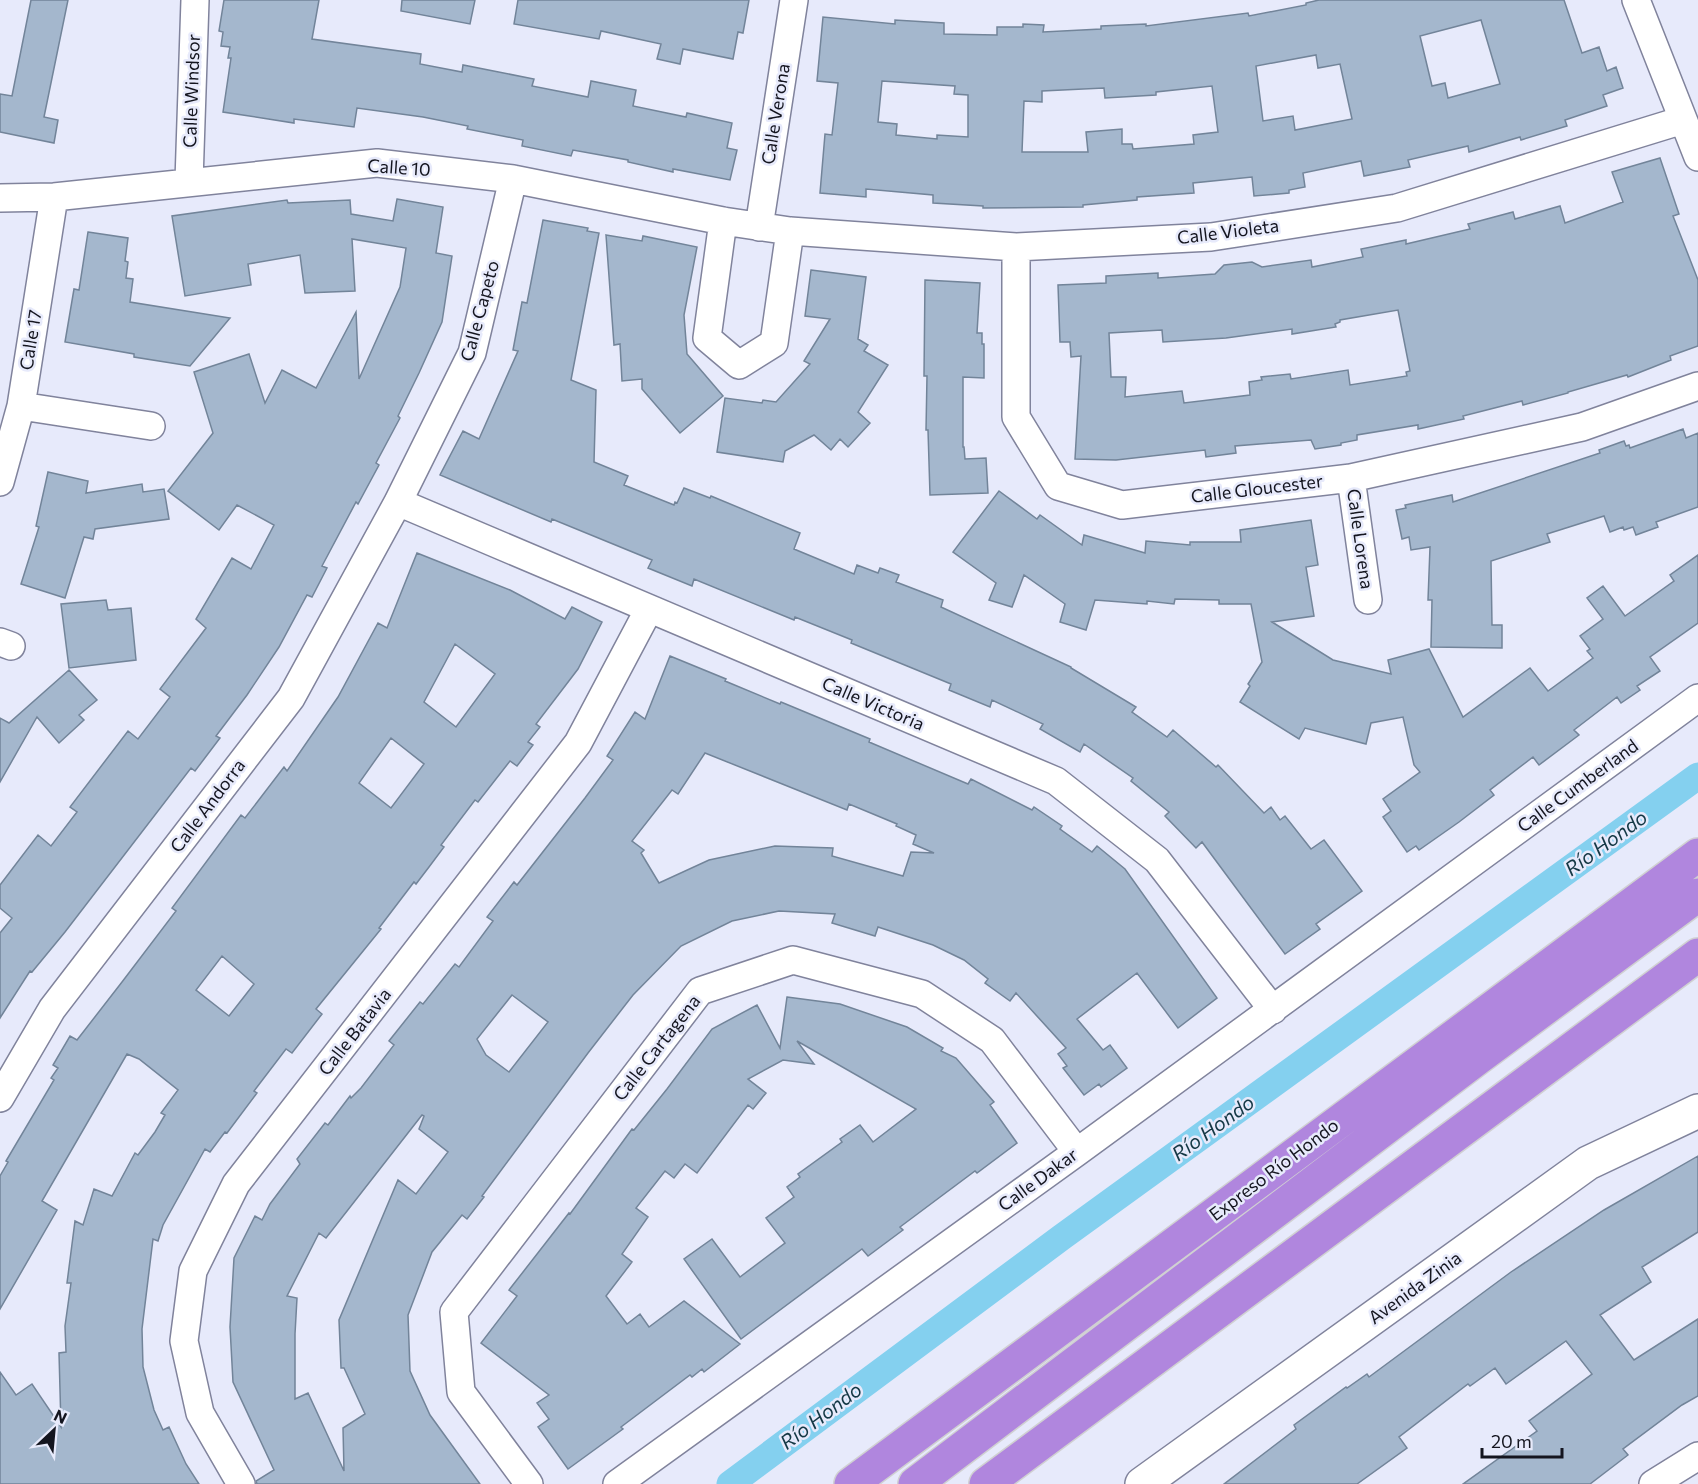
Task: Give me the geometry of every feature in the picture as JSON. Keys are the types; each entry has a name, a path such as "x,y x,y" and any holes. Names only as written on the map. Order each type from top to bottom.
{"highway":[{"name":"Expreso Río Hondo","path":"851,1484 1698,855"},
{"path":"915,1484 1478,1058 1698,895"},
{"path":"949,1484 1308,1210 1698,920"},
{"path":"986,1484 1698,955"}],"street":[{"name":"Calle Windsor","path":"189,181 195,0"},
{"name":"Calle Verona","path":"759,227 794,0"},
{"path":"1636,0 1698,157"},
{"name":"Calle Violeta","path":"759,227 1016,247 1211,237 1397,208 1683,120"},
{"name":"Calle 10","path":"0,198 54,197 377,163 513,178 759,227"},
{"name":"Calle Capeto","path":"398,502 472,353 513,178"},
{"name":"Calle 17","path":"0,482 21,406 54,197"},
{"path":"723,221 707,338 739,365 774,343 790,231"},
{"name":"Calle Gloucester","path":"1016,247 1016,417 1058,486 1122,505 1351,478 1582,427 1698,386"},
{"path":"21,406 151,426"},
{"name":"Calle Lorena","path":"1351,478 1368,600"},
{"name":"Calle Victoria","path":"398,502 1056,781 1157,860 1273,1010"},
{"name":"Calle Andorra","path":"0,1098 52,1009 291,698 398,502"},
{"name":"Calle Batavia","path":"241,1484 200,1413 184,1341 193,1271 236,1184 578,742 649,609"},
{"name":"Calle Cumberland","path":"1458,874 1698,699"},
{"name":"Calle Dakar","path":"617,1484 1458,874"},
{"name":"Calle Cartagena","path":"529,1484 461,1392 454,1312 700,991 793,960 922,994 993,1040 1077,1152"},
{"name":"Avenida Zinia","path":"1142,1484 1588,1163 1698,1111"},
{"path":"1653,1484 1698,1455"}],"building":[{"path":"31,0 68,0 44,117 58,120 54,143 0,132 0,94 12,96"},
{"path":"224,0 319,0 312,39 421,54 420,64 462,72 463,65 534,79 532,86 588,97 591,81 636,90 633,106 686,117 687,113 732,123 727,148 737,150 730,180 673,169 673,172 628,162 628,160 573,150 571,156 522,146 523,140 467,129 468,126 357,108 354,127 294,119 294,123 223,112 231,58 228,58 230,47 221,46 223,32 219,31"},
{"path":"402,0 475,0 470,24 401,11"},
{"path":"518,0 749,0 743,33 738,32 733,59 683,49 680,64 657,59 661,44 601,31 599,39 514,24"},
{"path":"1319,0 1564,0 1582,53 1599,47 1607,71 1616,67 1623,88 1603,95 1607,106 1565,120 1567,126 1469,152 1468,146 1408,160 1410,167 1364,176 1361,161 1303,173 1305,187 1289,190 1289,193 1254,196 1252,177 1193,183 1194,193 1137,197 1137,200 1083,205 1083,207 983,208 983,206 933,203 933,195 866,189 866,197 820,193 825,134 832,135 838,83 817,81 823,17 895,24 895,20 944,23 944,34 997,35 997,27 1023,27 1023,24 1044,25 1043,32 1101,29 1101,26 1146,24 1146,26 1248,13 1249,16 1306,5 1306,3","holes":["1481,20 1500,84 1448,98 1445,83 1432,86 1420,36","1316,55 1318,68 1340,64 1352,119 1295,130 1293,116 1263,121 1256,66","882,81 955,86 954,94 968,95 968,137 937,135 937,139 896,135 897,124 878,122","1212,86 1218,132 1193,135 1194,144 1133,149 1132,144 1122,144 1122,129 1086,132 1088,152 1022,152 1024,101 1042,102 1042,91 1104,88 1105,98 1156,95 1156,92"]},
{"path":"1660,158 1679,214 1673,216 1698,280 1698,346 1670,356 1671,360 1628,377 1627,375 1523,405 1522,401 1463,416 1464,419 1418,429 1418,425 1357,435 1357,440 1341,443 1341,445 1315,449 1311,440 1235,446 1236,453 1206,457 1205,450 1116,460 1075,459 1081,356 1071,357 1070,342 1060,342 1058,285 1106,283 1106,276 1158,273 1158,278 1215,274 1224,265 1252,262 1262,267 1311,260 1312,267 1363,257 1361,249 1406,240 1406,244 1470,229 1468,224 1513,212 1515,219 1560,206 1565,223 1623,202 1612,172","holes":["1398,310 1410,371 1406,372 1407,376 1350,385 1348,370 1291,379 1290,374 1261,377 1262,380 1249,382 1250,395 1184,403 1182,391 1125,397 1126,377 1111,377 1109,333 1162,330 1163,342 1226,338 1292,329 1292,334 1336,327 1335,324 1340,320"]},
{"path":"397,199 443,207 436,253 452,256 442,322 398,416 400,418 376,463 379,465 358,504 356,502 322,566 327,568 312,597 307,595 279,647 216,736 220,738 195,771 191,768 65,932 32,972 30,971 0,1018 0,933 12,918 0,908 0,885 38,835 51,846 77,812 70,807 128,731 138,739 170,697 160,689 206,628 196,619 232,558 251,569 274,525 237,505 219,530 168,491 213,433 194,372 249,354 265,403 282,370 316,388 356,312 359,379 400,287 406,248 352,239 355,291 305,293 300,255 248,264 251,285 185,296 172,216 287,200 288,203 350,200 351,214 393,221"},
{"path":"543,220 588,228 587,231 599,233 571,380 596,390 594,462 628,476 624,485 674,505 684,488 710,498 711,496 800,533 794,549 854,574 857,565 878,573 880,568 899,575 896,582 943,600 941,607 1071,667 1136,707 1132,712 1167,737 1173,730 1216,767 1218,765 1264,813 1271,807 1280,820 1285,816 1311,849 1324,840 1362,891 1316,924 1320,929 1285,954 1202,842 1196,848 1165,816 1169,812 1131,781 1133,778 1084,744 1080,752 1040,729 1043,724 992,700 990,707 949,690 951,684 795,617 794,620 694,579 692,586 648,568 652,560 552,519 551,522 440,475 463,431 479,439 518,351 513,350 522,302 527,303"},
{"path":"88,232 128,238 125,261 128,262 126,278 133,279 130,302 230,318 190,366 65,342 74,289 79,290"},
{"path":"606,235 642,241 643,236 697,247 684,315 687,354 723,396 680,433 642,389 642,379 622,381 620,344 614,345"},
{"path":"811,270 866,277 858,339 868,345 864,351 888,365 858,412 870,423 848,447 840,439 831,450 814,435 785,451 783,462 717,452 725,398 762,403 763,400 776,402 810,364 804,361 830,319 805,316"},
{"path":"925,280 980,283 977,333 982,333 982,344 984,344 984,378 963,377 963,447 965,459 986,458 988,493 930,495 928,430 926,430 927,376 924,376"},
{"path":"1683,429 1686,438 1698,433 1698,507 1656,522 1658,527 1636,535 1633,527 1624,530 1623,527 1610,532 1604,516 1547,534 1550,542 1491,561 1492,625 1502,625 1502,648 1431,647 1432,600 1428,600 1430,547 1411,550 1409,537 1402,539 1396,510 1406,508 1405,505 1452,495 1453,502 1600,453 1599,450 1624,441 1630,448"},
{"path":"48,472 88,481 86,493 142,484 143,492 164,489 169,519 95,529 93,539 84,537 65,598 21,584 39,527 36,526"},
{"path":"999,491 1037,519 1040,515 1082,545 1084,535 1145,553 1146,541 1190,545 1190,542 1241,542 1240,530 1311,520 1318,565 1306,567 1314,616 1272,622 1333,660 1391,674 1388,660 1429,649 1463,717 1530,668 1548,691 1593,658 1587,651 1590,649 1580,636 1603,619 1587,598 1603,586 1625,616 1674,581 1670,575 1698,555 1698,623 1650,657 1660,671 1637,686 1640,690 1621,703 1617,697 1574,730 1579,735 1539,765 1533,757 1490,790 1494,795 1459,822 1419,850 1416,846 1407,852 1383,817 1391,811 1383,799 1420,772 1414,765 1403,717 1371,723 1366,744 1305,728 1299,739 1240,702 1262,662 1251,604 1219,604 1219,600 1175,599 1174,604 1147,601 1147,604 1095,600 1086,630 1060,622 1065,604 1024,575 1012,607 989,600 996,583 953,552"},
{"path":"417,553 510,590 565,619 572,607 602,622 578,669 536,724 540,727 528,742 533,745 517,766 510,761 478,802 475,800 441,845 444,847 429,867 416,884 414,882 379,928 381,929 316,1009 322,1014 292,1053 286,1049 254,1091 257,1093 227,1133 225,1132 210,1152 205,1149 163,1225 158,1241 153,1239 142,1329 143,1367 154,1410 163,1430 169,1427 186,1464 199,1484 0,1484 0,1372 16,1395 32,1384 61,1427 59,1353 66,1352 65,1326 71,1283 67,1283 75,1221 83,1225 94,1189 112,1196 135,1153 138,1155 155,1132 165,1115 161,1113 178,1090 139,1059 127,1054 42,1201 57,1210 0,1309 0,1176 8,1162 6,1161 54,1080 51,1078 58,1068 53,1065 70,1036 77,1040 176,911 172,908 241,815 245,818 284,767 287,771 338,697 378,623 387,628","holes":["455,644 495,674 456,727 424,702","391,738 424,764 391,808 359,783","222,956 254,984 229,1016 196,990"]},
{"path":"106,600 108,610 131,608 136,660 69,668 61,604"},
{"path":"670,656 780,704 781,702 870,739 869,742 968,784 971,779 1032,810 1034,807 1062,826 1060,829 1092,852 1097,846 1125,869 1217,998 1178,1028 1137,973 1077,1019 1103,1050 1110,1045 1127,1068 1101,1087 1099,1084 1084,1095 1063,1068 1067,1066 1058,1054 1066,1048 1016,993 1010,1001 985,983 988,979 964,960 933,945 878,927 875,936 832,923 835,914 779,911 732,921 681,946 633,995 467,1219 462,1215 432,1252 408,1315 410,1371 430,1415 480,1484 257,1484 256,1481 274,1470 233,1382 230,1327 234,1258 255,1216 262,1220 270,1204 300,1164 297,1159 325,1123 328,1125 350,1096 351,1098 361,1088 394,1045 389,1041 420,1002 423,1004 455,964 459,967 493,921 487,917 514,882 517,885 613,760 607,756 635,712 645,719","holes":["705,753 847,810 849,804 897,824 896,826 916,835 913,844 934,853 911,852 903,876 832,856 833,848 775,846 709,860 659,883 641,853 644,850 632,841 672,790 678,794","512,995 548,1022 509,1072 486,1055 477,1039","422,1115 424,1116 419,1129 448,1152 416,1194 398,1180 339,1320 341,1368 344,1368 365,1414 343,1428 344,1471 308,1393 295,1399 297,1298 287,1296 319,1233 326,1238"]},
{"path":"69,670 97,700 79,715 84,720 59,743 37,717 0,782 0,718 9,723"},
{"path":"787,997 840,1004 907,1027 943,1048 941,1051 956,1058 994,1102 990,1105 1017,1143 900,1227 903,1230 868,1256 862,1249 741,1339 684,1259 712,1239 740,1277 785,1243 766,1218 794,1197 787,1187 800,1177 798,1174 842,1142 840,1139 860,1125 873,1142 916,1109 797,1041 814,1064 783,1060 748,1079 766,1093 753,1109 748,1105 697,1173 685,1164 674,1178 665,1171 636,1208 648,1217 622,1254 632,1262 606,1296 627,1324 640,1314 649,1327 684,1301 740,1344 704,1372 702,1369 692,1377 690,1375 621,1427 623,1429 568,1469 538,1427 549,1419 537,1403 549,1395 481,1343 517,1296 509,1290 712,1029 757,1005 780,1048"},
{"path":"1698,1156 1698,1232 1642,1267 1651,1282 1600,1315 1634,1360 1698,1319 1698,1396 1682,1405 1623,1449 1628,1455 1590,1484 1463,1484 1537,1431 1529,1421 1592,1374 1566,1341 1506,1384 1495,1368 1470,1386 1468,1384 1399,1437 1407,1448 1357,1484 1224,1484 1296,1429 1294,1425 1346,1387 1367,1374 1369,1377 1511,1272 1604,1210"}],"waterway":[{"name":"Río Hondo","path":"730,1484 1062,1237 1698,776"}]}
